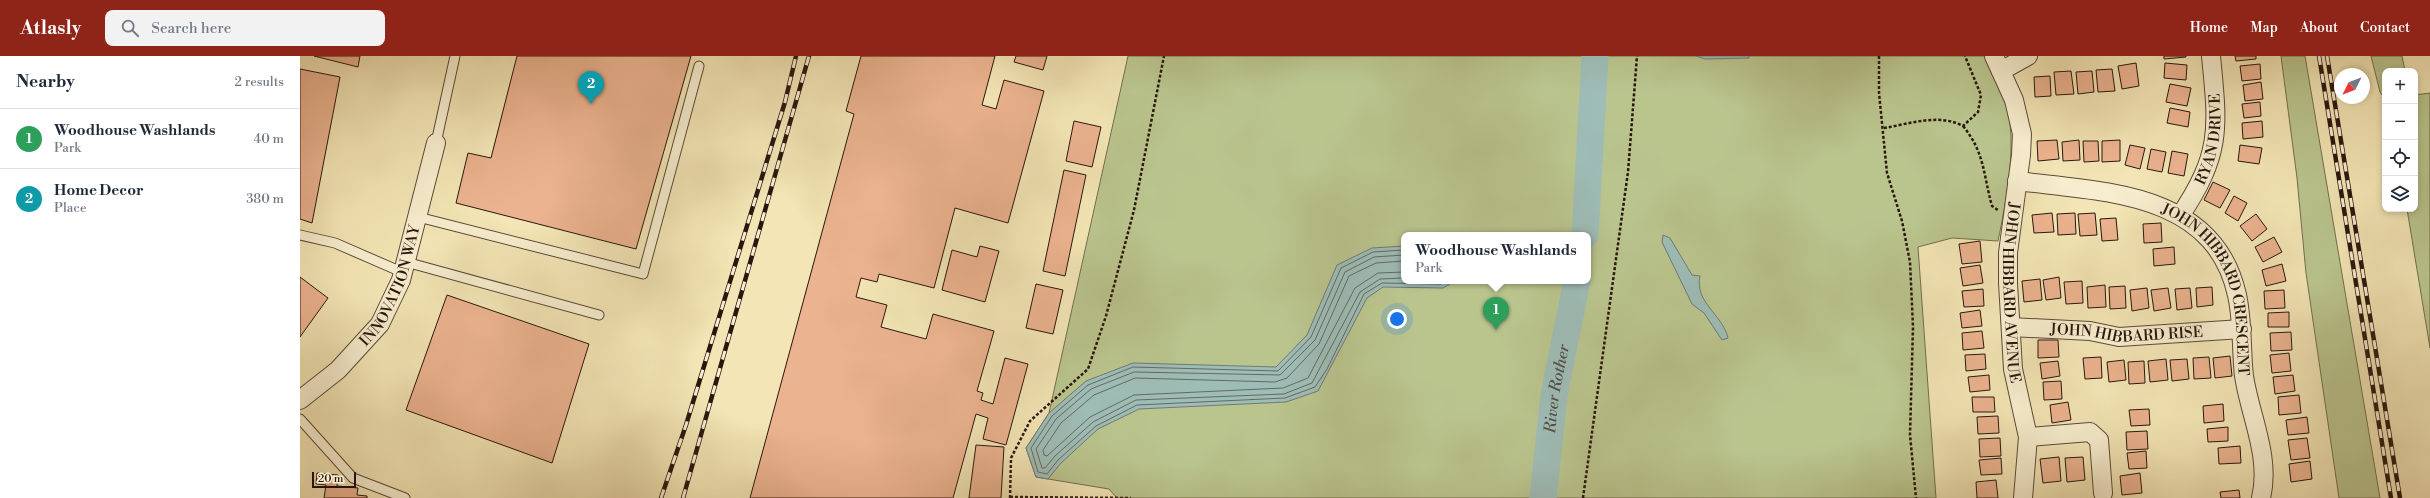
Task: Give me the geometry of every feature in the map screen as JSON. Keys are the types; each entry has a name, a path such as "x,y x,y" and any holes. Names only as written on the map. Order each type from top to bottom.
{"street":[{"path":"1997,64 2028,56"},
{"name":"RYAN DRIVE","path":"2180,216 2205,174 2214,150 2216,109 2211,56"},
{"name":"JOHN HIBBARD AVENUE","path":"1997,64 2014,100 2022,134 2012,216 2008,283 2013,369 2028,437 2023,498"},
{"name":"INNOVATION WAY","path":"300,400 338,370 380,324 405,268 436,143"},
{"name":"JOHN HIBBARD CRESCENT","path":"2017,181 2111,192 2132,197 2180,216 2197,225 2212,240 2222,255 2237,295 2242,329 2244,375 2263,468 2264,487 2261,498"},
{"name":"JOHN HIBBARD RISE","path":"2011,327 2090,331 2119,337 2242,329"},
{"path":"2028,437 2090,432 2095,434 2099,440 2103,493"}],"lane":[{"path":"436,143 455,56"},
{"path":"418,217 643,274 699,66"},
{"path":"300,235 336,242 405,268 599,315"},
{"path":"300,419 353,478 405,498"}],"path":[{"path":"1131,498 1010,497 1011,458 1030,420 1088,369 1106,316 1134,210 1164,56"},
{"path":"1583,498 1628,172 1637,56"},
{"path":"1878,56 1879,93 1884,128 1886,173 1902,221 1910,262 1912,327 1910,435 1916,498"},
{"path":"1963,126 1978,112 1981,95 1966,56"},
{"path":"1884,128 1920,121 1945,119 1963,126 1973,138 1982,158 1992,206 2012,216"}],"green space":[{"path":"1128,56 1985,56 2004,98 2009,119 2011,154 2010,172 1998,241 1952,238 1918,247 1936,498 1117,498 1109,489 1036,477 1026,448 1049,413"},
{"path":"2281,56 2305,56 2380,498 2339,498 2306,273 2297,178"},
{"path":"2371,56 2402,56 2404,68 2382,68 2382,95"},
{"path":"2430,93 2430,348 2407,212 2418,212 2418,95"}],"water":[{"path":"1696,56 1749,56 1749,58 1705,59"},
{"path":"1663,235 1670,238 1692,275 1700,276 1699,285 1701,293 1705,301 1721,322 1728,338 1722,340 1704,313 1692,304 1662,242"},
{"path":"1401,246 1401,284 1450,284 1443,288 1383,287 1367,298 1318,391 1286,402 1139,409 1098,429 1061,463 1048,479 1036,477 1026,448 1049,413 1086,381 1133,363 1276,367 1307,335 1337,265 1372,248"}],"building":[{"path":"314,56 360,56 358,67"},
{"path":"517,56 691,56 636,249 456,203 468,153 491,158"},
{"path":"861,56 995,56 982,105 996,109 1004,80 1044,91 1008,223 955,208 934,288 879,274 877,282 861,278 856,297 887,305 881,327 926,339 933,314 994,331 977,391 983,393 981,400 993,404 1005,358 1028,364 1006,445 983,439 988,418 976,414 953,498 750,498 854,114 846,111"},
{"path":"1016,56 1047,56 1043,70 1014,62"},
{"path":"2164,56 2186,56 2186,57 2164,59"},
{"path":"2235,56 2256,56 2256,59 2236,61"},
{"path":"2136,63 2139,86 2122,89 2118,66"},
{"path":"2165,63 2187,65 2186,80 2164,78"},
{"path":"2260,64 2261,79 2242,81 2240,66"},
{"path":"300,69 340,77 312,223 300,219"},
{"path":"2112,69 2115,91 2098,92 2096,70"},
{"path":"2071,71 2074,94 2056,95 2054,72"},
{"path":"2092,71 2094,92 2078,94 2076,72"},
{"path":"2050,76 2051,96 2035,97 2034,77"},
{"path":"2261,82 2263,99 2245,101 2243,85"},
{"path":"2170,84 2191,88 2187,106 2166,102"},
{"path":"2260,102 2261,116 2244,118 2242,104"},
{"path":"2170,108 2190,112 2188,127 2167,123"},
{"path":"1074,121 1101,127 1092,167 1066,161"},
{"path":"2262,121 2263,137 2243,139 2242,123"},
{"path":"2057,140 2059,159 2038,161 2037,141"},
{"path":"2079,140 2080,160 2063,161 2062,142"},
{"path":"2120,140 2120,161 2102,162 2102,141"},
{"path":"2083,141 2098,141 2099,161 2084,162"},
{"path":"2130,145 2145,148 2140,169 2125,165"},
{"path":"2240,145 2262,148 2259,164 2238,161"},
{"path":"2151,149 2166,152 2162,172 2147,169"},
{"path":"2172,151 2188,154 2184,176 2168,173"},
{"path":"1064,170 1086,175 1065,276 1043,271"},
{"path":"2213,182 2230,190 2220,208 2204,200"},
{"path":"2234,196 2247,203 2238,221 2225,213"},
{"path":"2052,213 2054,232 2034,233 2032,215"},
{"path":"2075,213 2076,234 2058,235 2057,214"},
{"path":"2095,213 2097,235 2080,236 2078,214"},
{"path":"2256,214 2267,229 2252,241 2240,226"},
{"path":"2116,218 2118,240 2102,241 2100,219"},
{"path":"2161,223 2162,242 2144,243 2143,224"},
{"path":"2274,237 2282,252 2263,262 2255,247"},
{"path":"1980,241 1982,262 1962,264 1959,244"},
{"path":"980,246 999,251 985,302 942,290 952,250 977,257"},
{"path":"2174,247 2175,264 2154,266 2153,249"},
{"path":"2282,264 2286,281 2266,286 2262,270"},
{"path":"1980,265 1983,283 1963,286 1960,268"},
{"path":"300,277 328,298 300,337"},
{"path":"2059,277 2061,298 2046,300 2043,280"},
{"path":"2040,279 2042,300 2024,302 2022,281"},
{"path":"2082,281 2083,303 2066,304 2064,282"},
{"path":"1036,284 1063,290 1053,334 1026,328"},
{"path":"2105,285 2106,307 2088,308 2087,287"},
{"path":"2125,286 2126,308 2110,309 2109,287"},
{"path":"2212,287 2213,305 2197,307 2196,288"},
{"path":"2147,288 2149,308 2132,311 2130,290"},
{"path":"2168,288 2171,308 2154,311 2151,290"},
{"path":"2190,288 2192,308 2177,310 2175,289"},
{"path":"1983,289 1984,306 1964,307 1962,291"},
{"path":"2284,290 2285,308 2265,309 2264,291"},
{"path":"447,295 589,344 552,463 406,410"},
{"path":"1980,310 1982,326 1962,328 1960,313"},
{"path":"2289,312 2289,327 2268,327 2268,313"},
{"path":"1982,331 1984,348 1963,350 1962,333"},
{"path":"2291,332 2292,350 2271,351 2270,333"},
{"path":"2038,340 2058,340 2059,357 2038,358"},
{"path":"2289,353 2291,371 2272,373 2270,355"},
{"path":"1985,354 1986,369 1966,371 1965,355"},
{"path":"2230,356 2232,376 2215,378 2213,358"},
{"path":"2101,357 2102,378 2085,379 2083,358"},
{"path":"2209,357 2211,378 2194,379 2193,358"},
{"path":"2166,359 2168,380 2150,382 2148,361"},
{"path":"2187,359 2189,379 2172,381 2170,360"},
{"path":"2124,360 2126,380 2109,382 2107,362"},
{"path":"2058,361 2060,376 2042,379 2040,363"},
{"path":"2144,361 2145,383 2129,384 2128,362"},
{"path":"1989,375 1990,390 1970,392 1968,377"},
{"path":"2293,375 2295,391 2275,394 2273,377"},
{"path":"2061,381 2062,399 2044,400 2043,382"},
{"path":"2299,395 2301,413 2279,415 2278,397"},
{"path":"1972,397 1994,397 1995,412 1973,412"},
{"path":"2068,402 2071,420 2052,423 2050,405"},
{"path":"2223,404 2224,421 2204,423 2203,406"},
{"path":"2149,409 2150,425 2131,426 2129,410"},
{"path":"1998,416 1999,433 1978,434 1977,417"},
{"path":"2307,417 2309,433 2288,435 2286,420"},
{"path":"2228,427 2228,441 2208,442 2207,429"},
{"path":"2147,431 2148,449 2127,450 2126,432"},
{"path":"2000,438 2001,456 1980,457 1979,439"},
{"path":"2307,438 2310,458 2291,460 2288,440"},
{"path":"976,445 1004,447 1001,498 969,498"},
{"path":"2240,446 2241,463 2219,464 2218,448"},
{"path":"2146,451 2147,468 2129,469 2127,453"},
{"path":"2059,457 2061,481 2043,483 2040,459"},
{"path":"2083,457 2085,480 2067,482 2065,458"},
{"path":"2001,458 2002,474 1981,475 1979,460"},
{"path":"2310,461 2312,479 2291,482 2289,464"},
{"path":"317,473 338,475 337,486 358,488 357,495 367,496 367,498 324,498 326,485 316,484"},
{"path":"2140,473 2142,493 2122,495 2120,476"},
{"path":"1996,480 1998,498 1977,498 1976,482"},
{"path":"2239,490 2240,498 2221,498 2220,492"}],"waterway":[{"name":"River Rother","path":"1585,232 1595,56"},
{"name":"River Rother","path":"1543,498 1554,395 1576,284"}],"railway":[{"path":"661,498 686,425 785,102 796,56"},
{"path":"683,498 809,56"},
{"path":"2319,56 2391,498"},
{"path":"2327,56 2400,498"}],"place":[{"name":"Home Decor","path":"591,104"},
{"name":"Woodhouse Washlands","path":"1496,330"}]}
